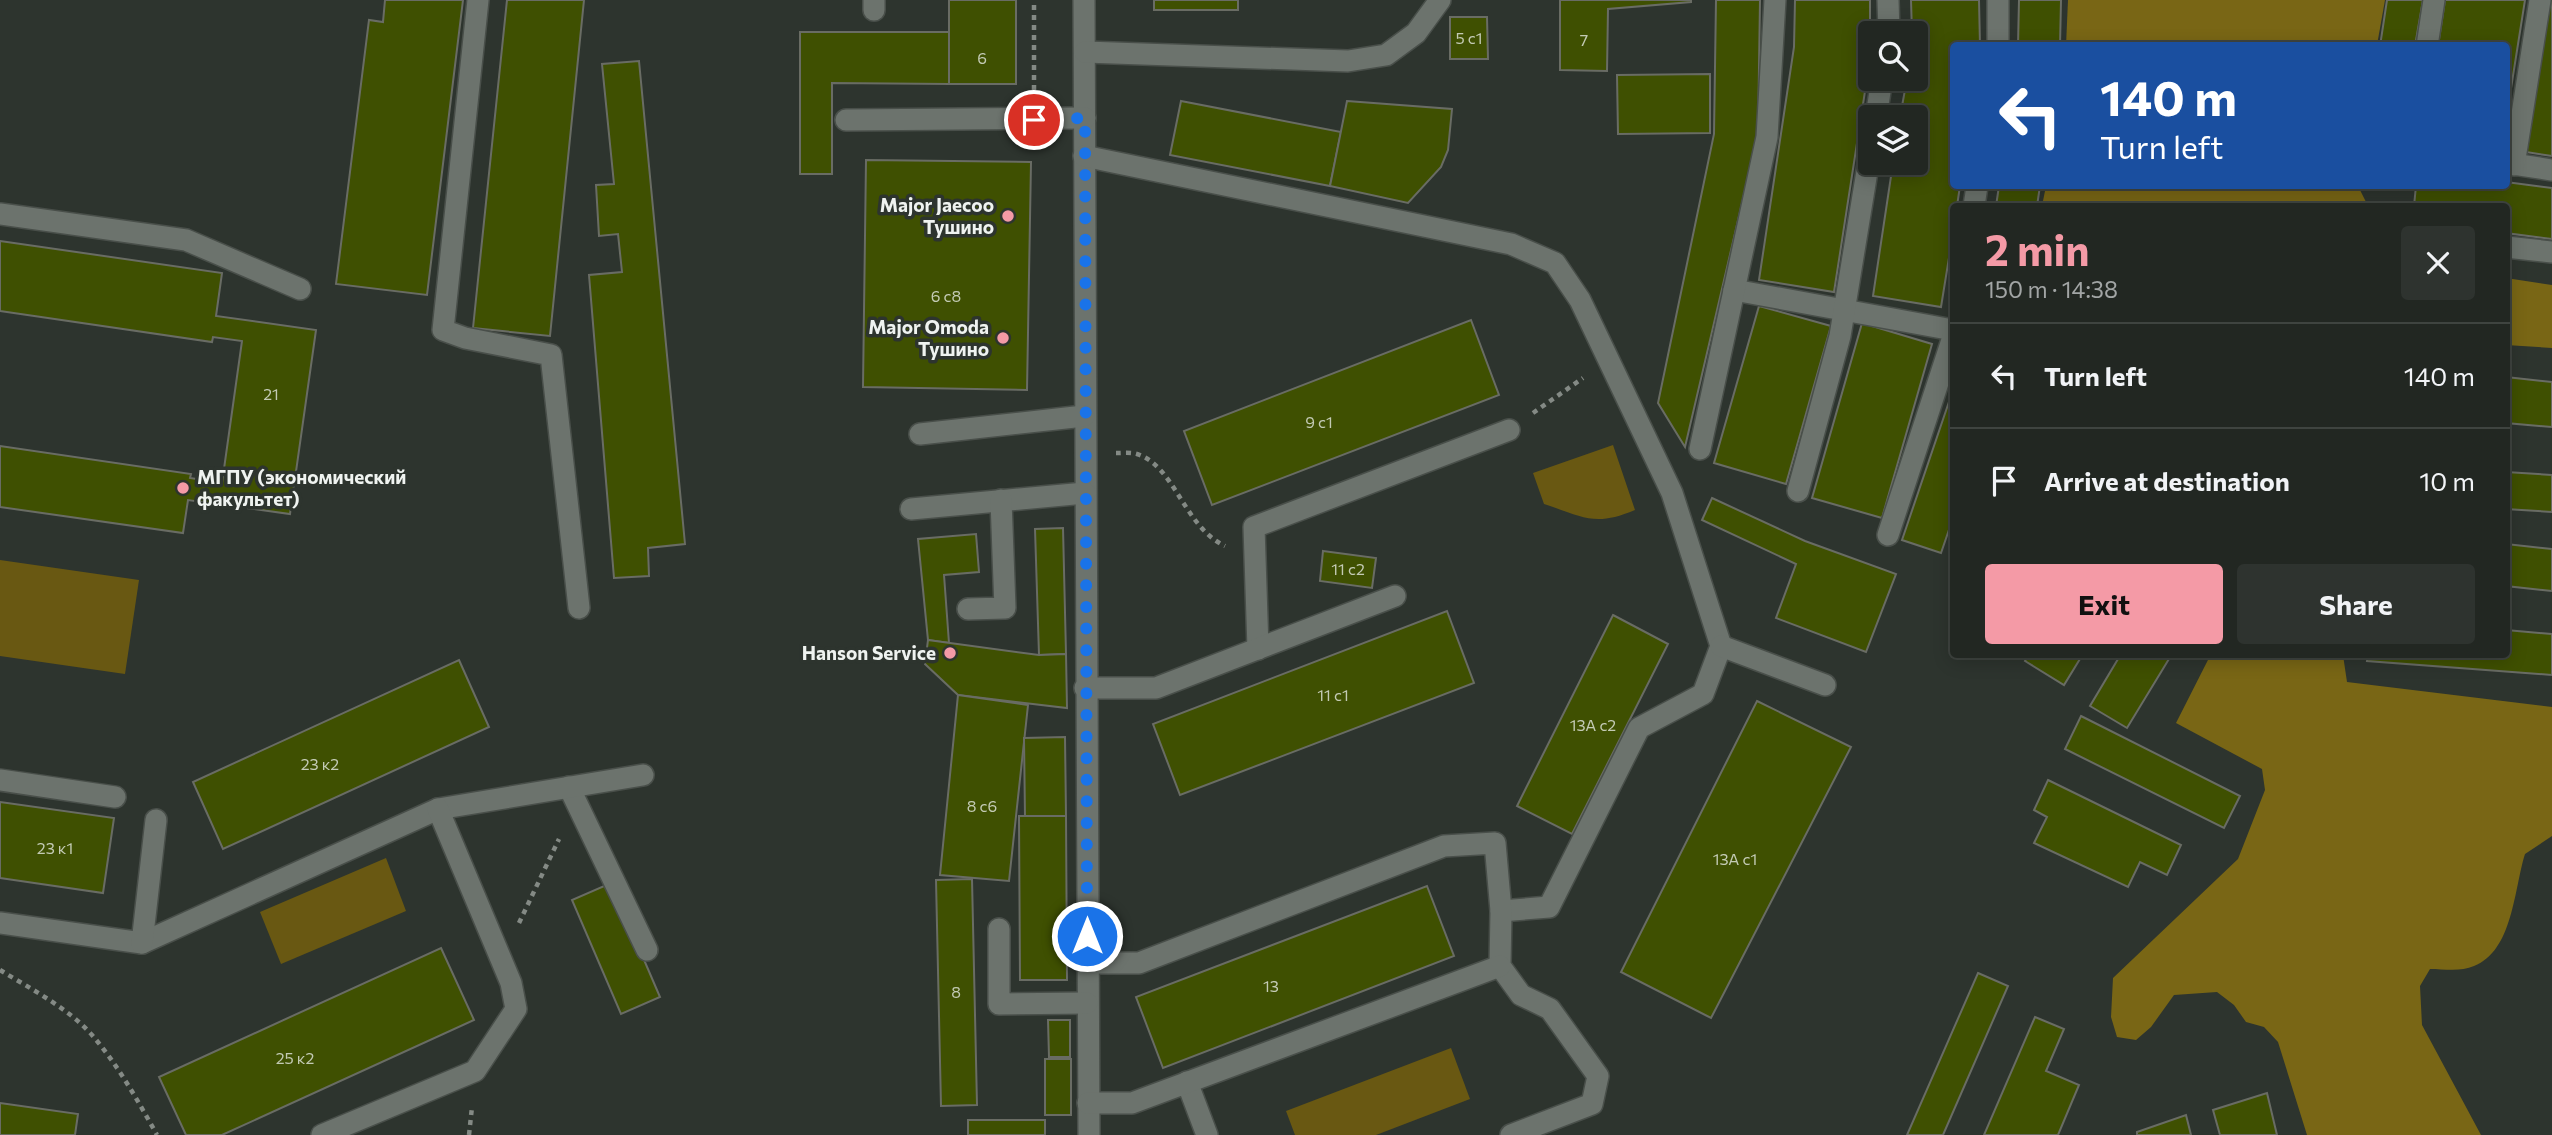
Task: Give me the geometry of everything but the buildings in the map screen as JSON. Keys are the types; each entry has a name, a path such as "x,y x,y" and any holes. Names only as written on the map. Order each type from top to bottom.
{"street":[{"path":"478,0 443,330 464,338 551,355 579,608"},
{"path":"1084,0 1089,1135"},
{"path":"1085,52 1348,61 1386,55 1416,33 1440,0"},
{"path":"1700,449 1767,137 1775,0"},
{"path":"1888,0 1889,21"},
{"path":"1998,0 1998,42"},
{"path":"2428,42 2434,0"},
{"path":"2540,0 2510,164 2552,170"},
{"path":"846,120 1085,118"},
{"path":"1084,156 1511,244 1555,263 1580,300 1672,493 1721,646 1703,694 1639,728 1549,907 1501,911"},
{"path":"1798,491 1840,335 1866,175"},
{"path":"0,214 186,240 300,289"},
{"path":"2510,247 2552,252"},
{"path":"1734,290 1950,329"},
{"path":"1888,535 1950,346"},
{"path":"920,434 1084,416"},
{"path":"1258,649 1254,527 1509,429"},
{"path":"911,509 1085,493"},
{"path":"968,609 1004,608 1001,500"},
{"path":"1085,688 1156,688 1395,596"},
{"path":"1721,646 1825,685"},
{"path":"0,923 142,943 438,809 574,796 643,775"},
{"path":"0,780 115,797"},
{"path":"574,796 647,950"},
{"path":"322,1135 475,1071 516,1009 504,966 438,809"},
{"path":"142,943 156,820"},
{"path":"1087,963 1139,963 1444,846 1495,843 1501,911 1500,965 1521,995 1550,1009 1598,1076 1591,1104 1511,1135"},
{"path":"999,929 999,1004 1087,1003"},
{"path":"1088,1103 1132,1103 1500,965"},
{"path":"1186,1082 1207,1135"}],"path":[{"path":"1034,0 1034,120"},
{"path":"1509,429 1609,361"},
{"path":"1111,453 1137,454 1163,471 1201,529 1223,546 1255,552"},
{"path":"504,966 524,908 574,796"},
{"path":"0,970 50,1001 91,1034 130,1087 157,1135"}],"shaded area":[{"path":"2068,0 2385,0 2378,42 2066,42"},
{"path":"2045,189 2360,189 2366,203 2043,203"},
{"path":"2510,279 2552,285 2552,348 2510,345"},
{"path":"1613,445 1635,510 1599,519 1579,516 1544,504 1533,473"},
{"path":"0,560 139,580 125,674 0,656"},
{"path":"2209,658 2343,658 2347,682 2552,707 2552,836 2525,854 2510,917 2497,947 2487,958 2469,968 2430,969 2420,986 2422,1025 2481,1135 2307,1135 2278,1042 2264,1027 2246,1022 2234,1005 2217,992 2174,995 2151,1027 2136,1040 2117,1037 2111,1017 2113,978 2238,859 2265,790 2262,769 2176,723"},
{"path":"386,858 406,911 281,964 260,912"},
{"path":"1451,1048 1470,1099 1376,1135 1295,1135 1286,1111"}],"place":[{"name":"Major Jaecoo Тушино","path":"1008,216"},
{"name":"Major Omoda Тушино","path":"1003,338"},
{"name":"МГПУ (экономический факультет)","path":"183,488"},
{"name":"Hanson Service","path":"950,653"}],"route":[{"path":"1034,120 1085,118 1087,936"}]}
